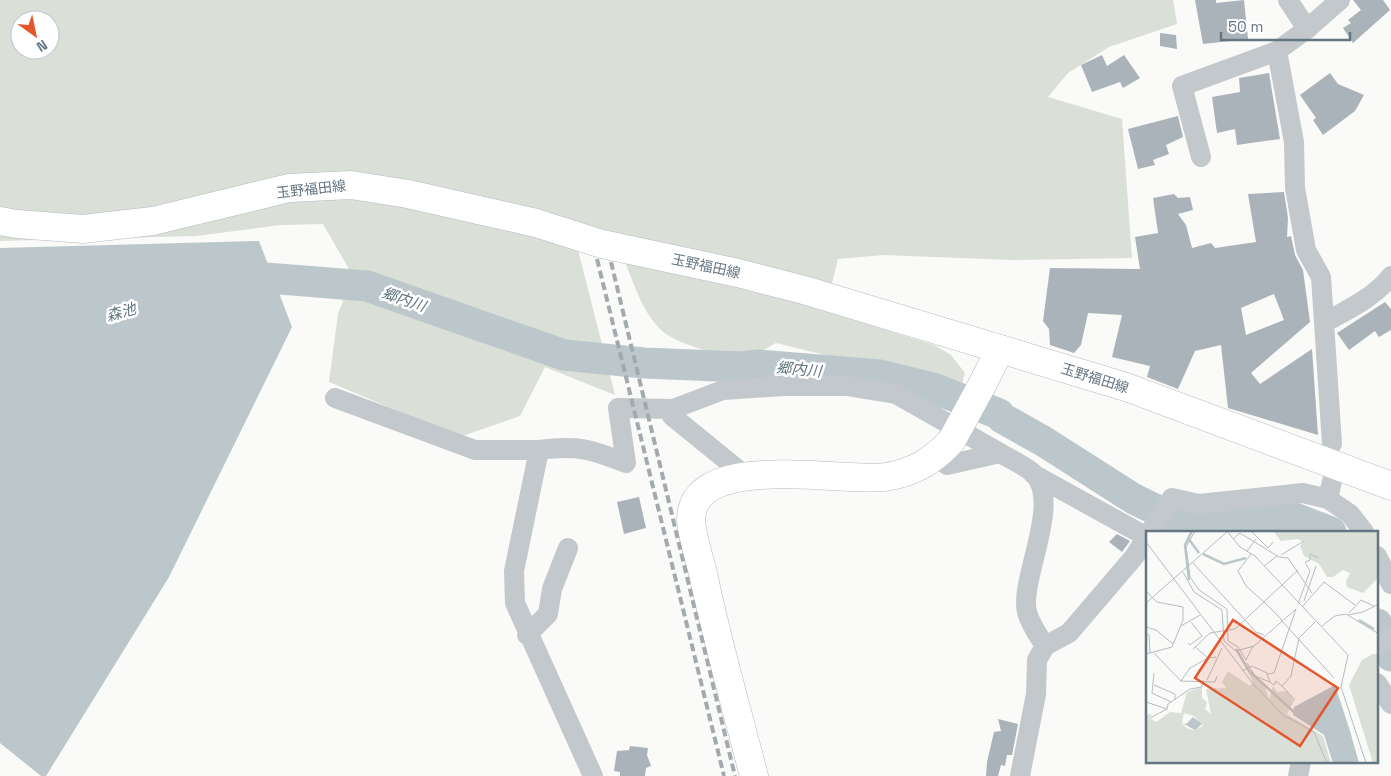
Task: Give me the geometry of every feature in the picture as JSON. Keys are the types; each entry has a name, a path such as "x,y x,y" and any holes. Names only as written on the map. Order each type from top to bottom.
{"main road":[{"name":"玉野福田線","path":"0,221 83,229 153,220 289,188 351,185 468,207 536,223 602,244 748,276 1126,387 1391,486"},
{"path":"754,776 714,623 691,519 698,496 712,485 732,478 767,475 883,477 909,471 944,448 982,385 1000,349"}],"street":[{"path":"1288,0 1307,29"},
{"path":"1201,157 1182,86 1277,51 1307,29 1340,0"},
{"path":"1277,51 1294,142 1295,188 1306,250 1321,278 1332,444"},
{"path":"1324,323 1357,304 1386,283 1391,276"},
{"path":"336,398 475,450 539,450 561,447 589,449 626,463 618,408 673,409 723,390 775,386 846,386 896,394 1033,474 1146,536"},
{"path":"673,409 672,416 747,477"},
{"path":"944,448 947,465 1000,453"},
{"path":"539,450 514,571 515,604 527,635 593,776"},
{"path":"1033,474 1040,487 1043,507 1026,610 1033,627 1045,646"},
{"path":"1043,507 1060,489"},
{"path":"1151,531 1172,498 1199,504 1330,490 1363,531"},
{"path":"1020,776 1036,694 1037,660 1045,646 1069,633 1134,557 1146,539"},
{"path":"527,635 548,614 552,589 568,548"},
{"path":"1378,558 1391,584"},
{"path":"1378,645 1391,636"},
{"path":"1378,684 1391,704"}],"shaded area":[{"path":"0,0 1173,0 1177,24 1109,47 1068,73 1048,97 1122,119 1132,258 1011,260 884,255 838,259 825,311 934,345 951,355 965,373 961,388 776,343 755,355 743,357 719,354 691,346 668,335 654,323 639,297 624,259 578,250 615,395 545,367 520,416 460,437 329,382 338,314 353,276 323,224 281,225 196,236 0,241"}],"water":[{"name":"森池","path":"259,241 292,327 169,577 46,776 41,776 0,743 0,248"}],"building":[{"path":"1195,0 1216,0 1216,3 1244,0 1248,39 1203,44"},
{"path":"1353,0 1383,0 1390,10 1353,43 1343,28 1351,23 1348,20 1361,10"},
{"path":"1160,33 1176,35 1177,49 1160,46"},
{"path":"1102,55 1107,66 1124,55 1140,78 1123,88 1120,82 1092,92 1081,65"},
{"path":"1269,73 1280,139 1237,145 1235,129 1217,133 1212,97 1240,92 1239,78"},
{"path":"1330,73 1338,84 1364,95 1355,111 1323,135 1313,120 1316,118 1300,95"},
{"path":"1178,116 1183,137 1166,145 1169,154 1153,160 1155,165 1138,169 1128,129"},
{"path":"1284,192 1288,218 1287,237 1291,236 1295,255 1303,270 1310,322 1251,373 1260,384 1312,349 1318,435 1228,408 1221,345 1195,351 1178,389 1147,377 1150,366 1112,357 1122,315 1088,313 1081,345 1074,353 1050,345 1049,329 1043,321 1050,268 1140,269 1135,237 1158,233 1153,198 1174,194 1178,198 1190,197 1193,210 1178,214 1186,225 1192,248 1211,243 1215,248 1256,242 1248,194","holes":["1274,294 1284,320 1246,335 1241,308"]},
{"path":"1385,302 1391,309 1391,330 1379,337 1375,331 1349,350 1337,333"},
{"path":"639,497 646,528 624,534 617,502"},
{"path":"1117,534 1130,541 1122,552 1109,542"},
{"path":"998,719 1018,724 1012,755 1007,755 1005,766 1001,765 998,776 986,776 987,762 994,732 1001,731"},
{"path":"630,746 648,748 647,755 651,766 646,768 645,776 620,776 620,772 614,771 617,751 629,750"}],"waterway":[{"name":"郷内川","path":"231,279 242,276 367,286 564,355 644,363 741,367 759,365 880,375 933,388 999,414 1002,418 1043,441 1134,499 1167,515 1215,523 1292,517 1328,531"},
{"name":"郷内川","path":"1378,626 1391,656"}],"railway":[{"path":"597,259 724,776"},
{"path":"611,262 735,776"}]}
